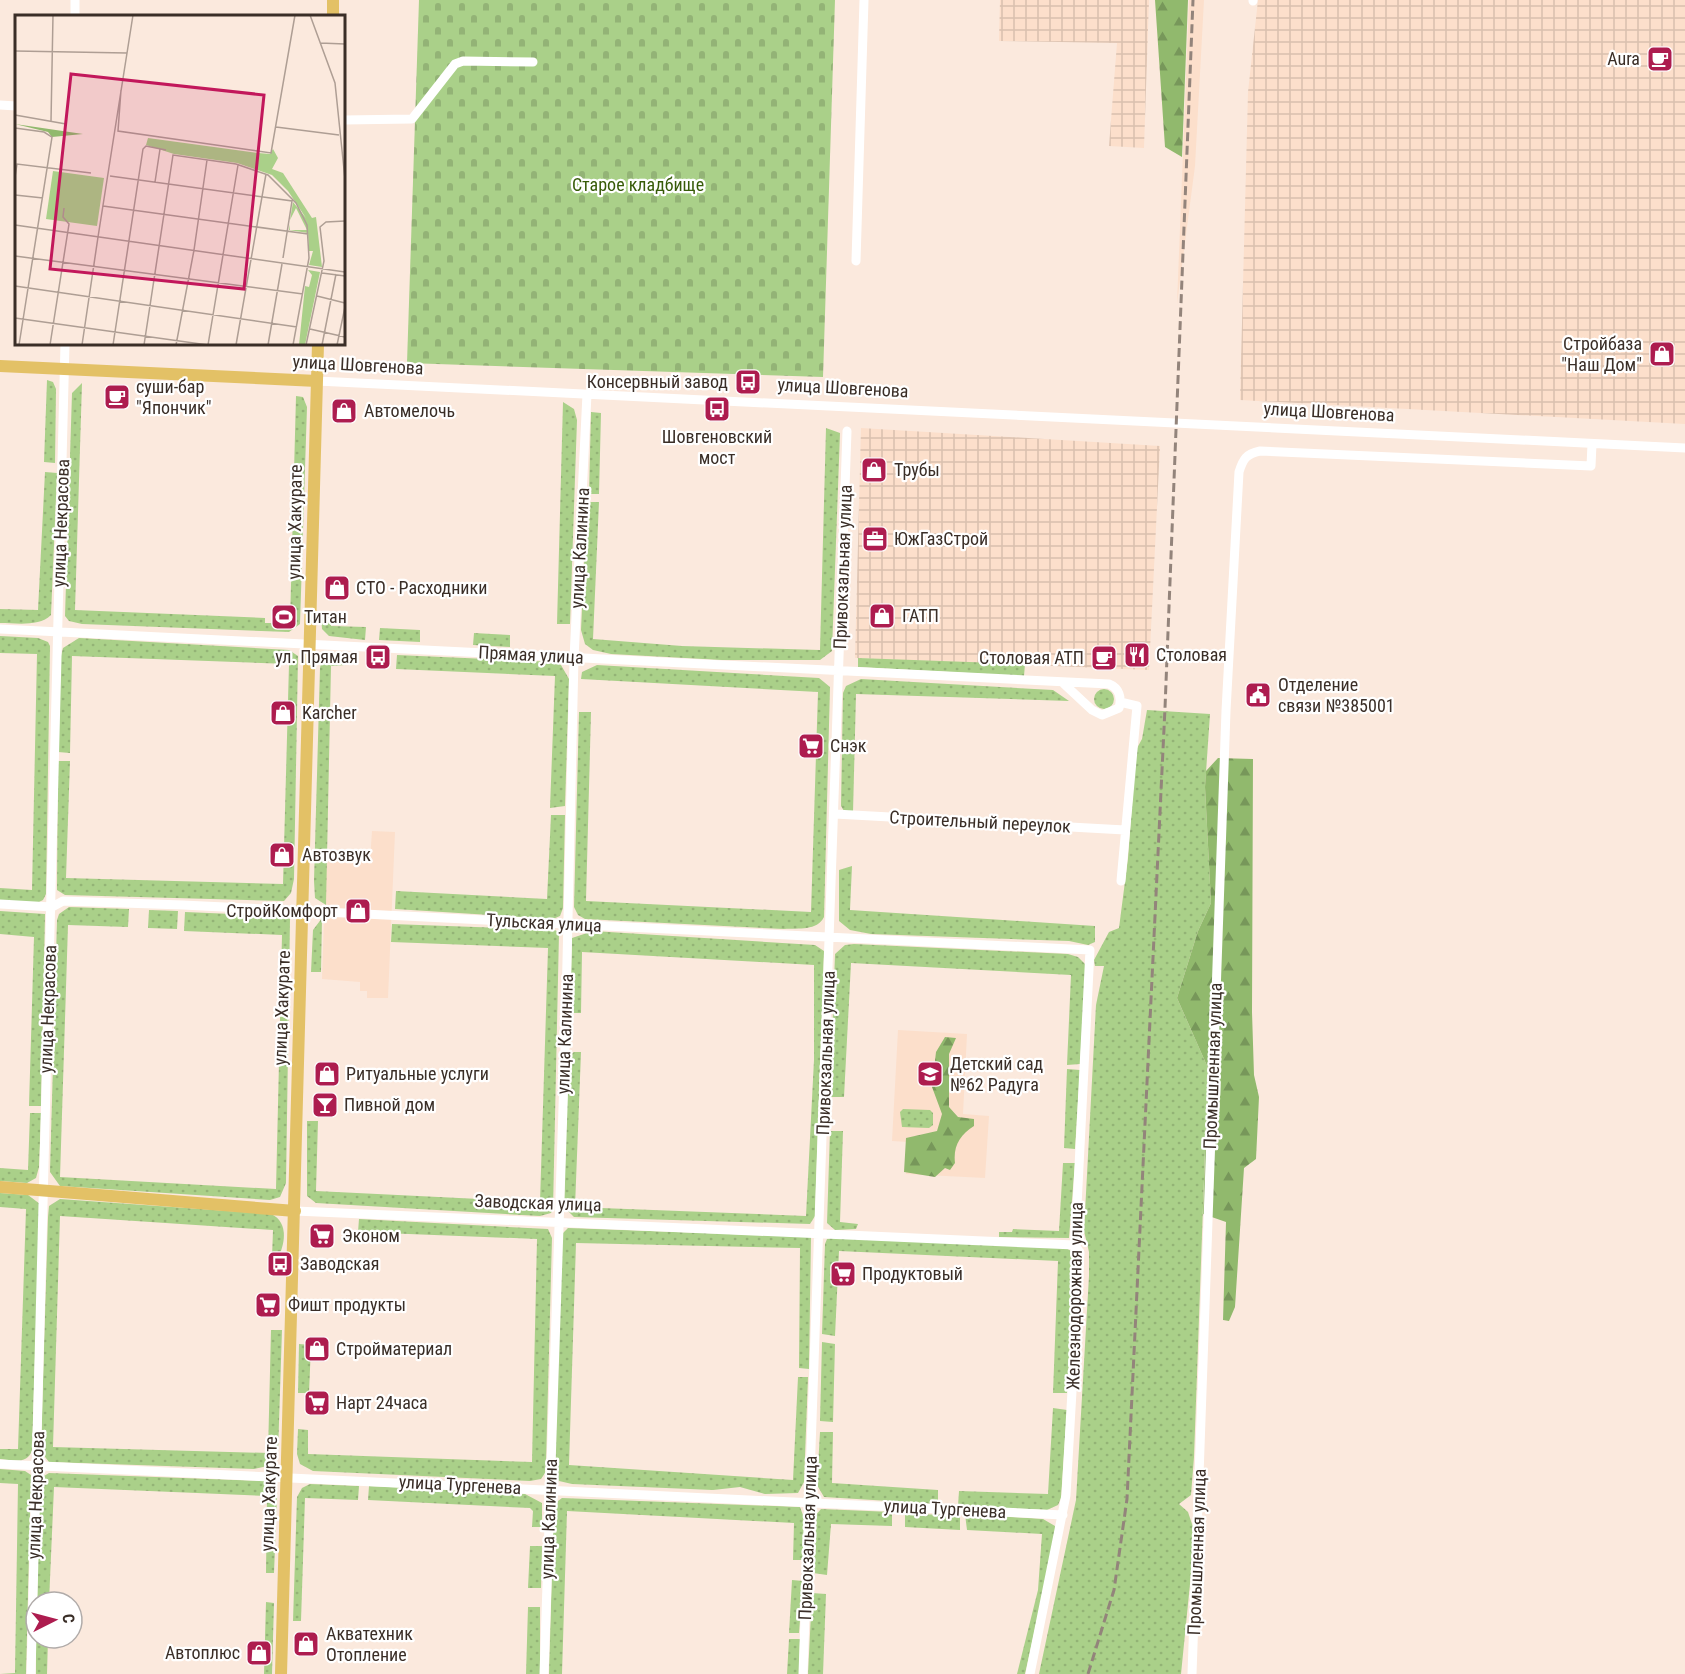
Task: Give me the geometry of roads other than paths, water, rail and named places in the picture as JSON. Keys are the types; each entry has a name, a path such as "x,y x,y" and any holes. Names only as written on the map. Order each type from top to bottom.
{"main road":[{"name":"улица Хакурате","path":"281,1674 318,345"},
{"name":"улица Шовгенова","path":"0,366 317,381"},
{"name":"Заводская улица","path":"0,1187 295,1211"}],"street":[{"path":"856,261 864,0"},
{"path":"345,120 412,119 456,64 463,61 533,62"},
{"path":"0,105 15,106"},
{"name":"улица Некрасова","path":"31,1674 65,345"},
{"name":"улица Шовгенова","path":"317,381 1685,448"},
{"name":"улица Калинина","path":"544,1674 574,658 587,394"},
{"name":"Привокзальная улица","path":"803,1674 847,431"},
{"name":"Промышленная улица","path":"1192,1674 1226,709 1239,472 1243,458 1249,453 1260,451 1592,466 1592,444"},
{"name":"Прямая улица","path":"0,629 1109,684 1115,687 1120,702"},
{"path":"1063,683 1092,710 1101,715 1119,708 1120,702 1137,706 1121,880"},
{"name":"Строительный переулок","path":"835,814 1125,830"},
{"name":"Тульская улица","path":"0,904 52,908 63,901 303,910 1090,950"},
{"name":"Железнодорожная улица","path":"1030,1674 1063,1515 1080,1253 1075,1245 1090,950"},
{"name":"Заводская улица","path":"295,1211 1075,1245"},
{"name":"улица Тургенева","path":"0,1464 810,1501 1063,1515"}],"railway":[{"path":"1088,1674 1114,1590 1127,1499 1165,708 1193,0"}],"place":[{"name":"Aura","path":"1660,59"},
{"name":"Стройбаза \"Наш Дом\"","path":"1662,354"},
{"name":"Консервный завод","path":"748,382"},
{"name":"суши-бар \"Япончик\"","path":"117,397"},
{"name":"Шовгеновский мост","path":"717,409"},
{"name":"Автомелочь","path":"344,411"},
{"name":"Трубы","path":"874,470"},
{"name":"ЮжГазСтрой","path":"875,539"},
{"name":"СТО - Расходники","path":"337,588"},
{"name":"ГАТП","path":"882,616"},
{"name":"Титан","path":"284,617"},
{"name":"Столовая","path":"1137,655"},
{"name":"ул. Прямая","path":"378,657"},
{"name":"Столовая АТП","path":"1104,658"},
{"name":"Отделение связи №385001","path":"1258,695"},
{"name":"Karcher","path":"283,713"},
{"name":"Снэк","path":"811,746"},
{"name":"Автозвук","path":"282,855"},
{"name":"СтройКомфорт","path":"358,911"},
{"name":"Ритуальные услуги","path":"327,1074"},
{"name":"Детский сад №62 Радуга","path":"930,1074"},
{"name":"Пивной дом","path":"325,1105"},
{"name":"Эконом","path":"322,1236"},
{"name":"Заводская","path":"280,1264"},
{"name":"Продуктовый","path":"843,1274"},
{"name":"Фишт продукты","path":"268,1305"},
{"name":"Стройматериал","path":"317,1349"},
{"name":"Нарт 24часа","path":"317,1403"},
{"name":"Акватехник Отопление","path":"306,1644"},
{"name":"Автоплюс","path":"259,1653"}],"park label":[{"name":"Старое кладбище","path":"638,185"}]}
